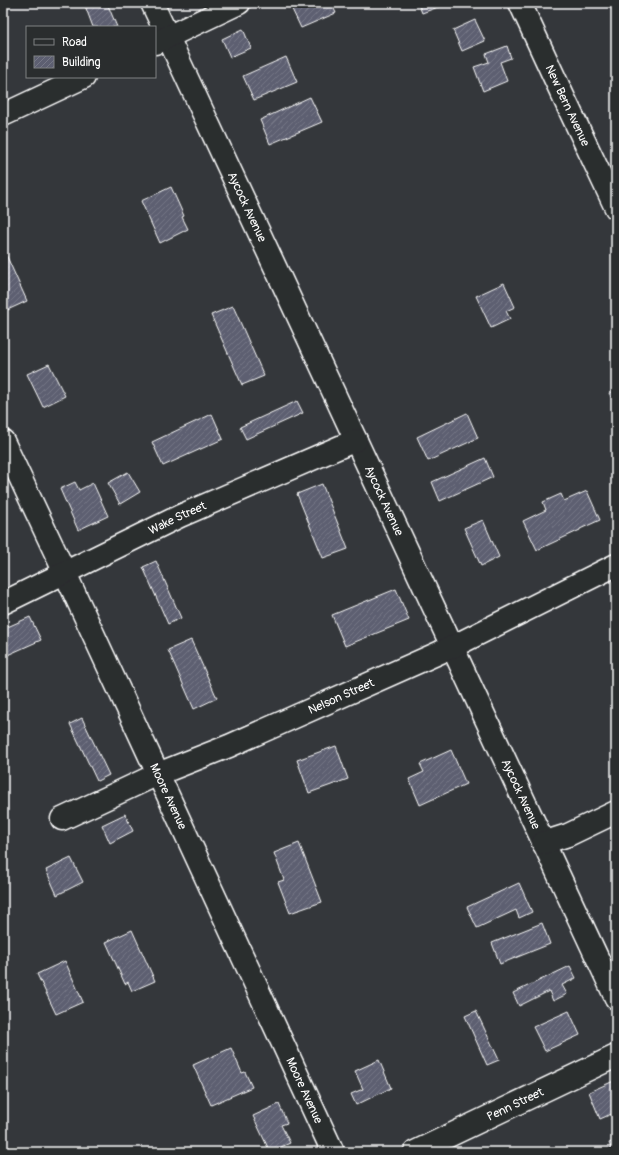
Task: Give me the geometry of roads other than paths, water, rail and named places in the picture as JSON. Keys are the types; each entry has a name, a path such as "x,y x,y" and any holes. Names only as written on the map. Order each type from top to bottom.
{"street":[{"name":"Aycock Avenue","path":"152,3 161,40 356,440 616,998"},
{"path":"161,40 240,3"},
{"name":"New Bern Avenue","path":"520,3 616,208"},
{"path":"3,115 82,78"},
{"name":"Wake Street","path":"3,603 180,516 356,440"},
{"name":"Moore Avenue","path":"3,441 333,1152"},
{"name":"Nelson Street","path":"62,819 158,774 229,746 452,647 616,565"},
{"path":"543,843 568,834 616,812"},
{"name":"Penn Street","path":"415,1152 616,1056"}]}
